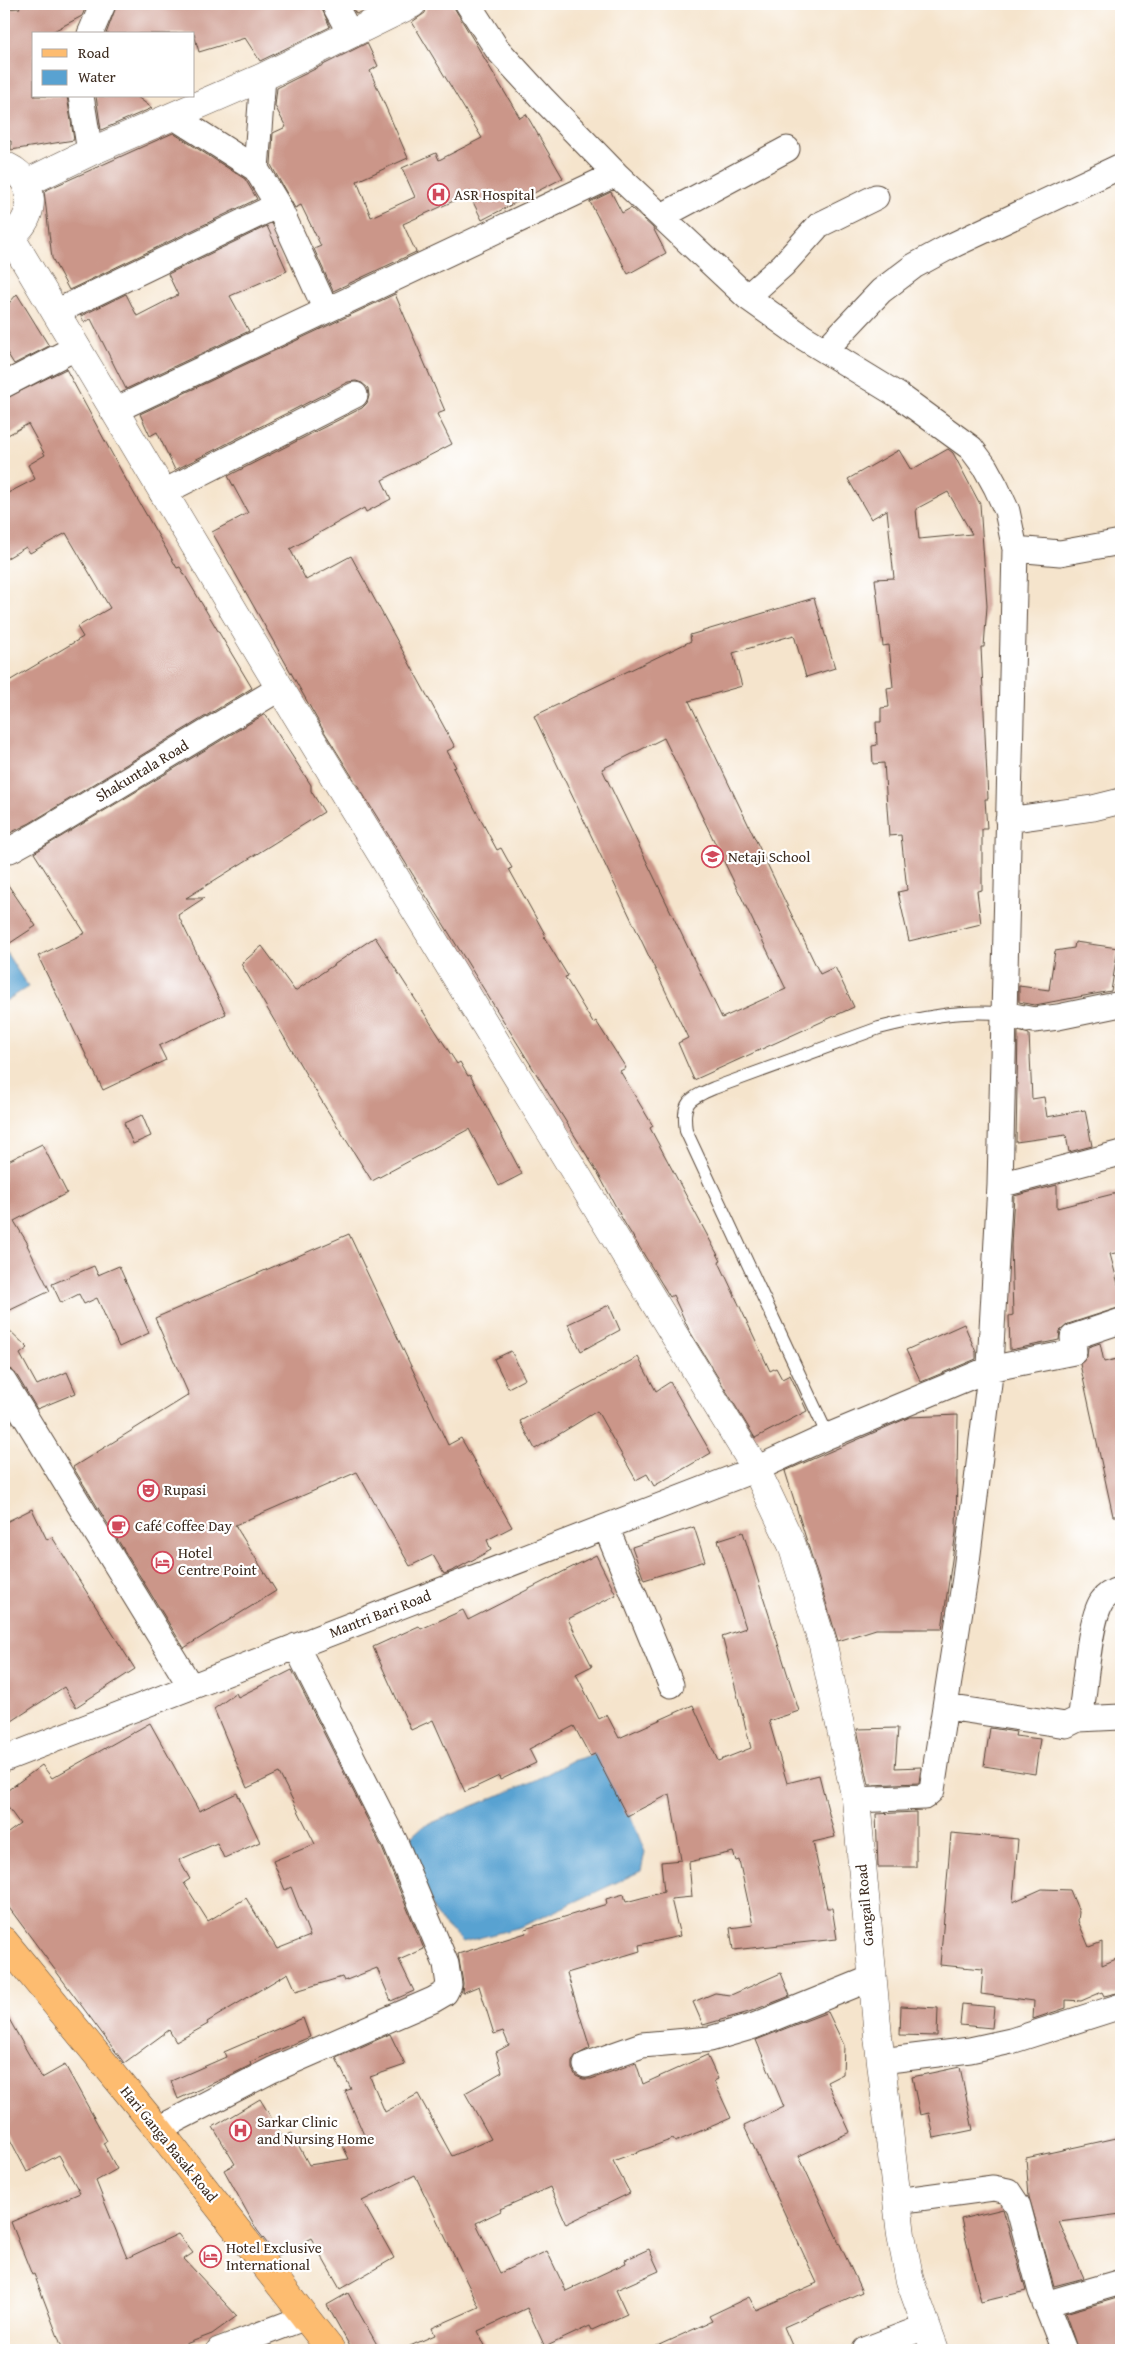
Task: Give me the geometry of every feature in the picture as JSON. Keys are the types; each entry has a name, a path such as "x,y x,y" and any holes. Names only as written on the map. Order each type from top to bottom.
{"main road":[{"name":"Hari Ganga Basak Road","path":"4,1941 158,2129 331,2350"}],"street":[{"path":"91,32 102,4"},
{"path":"334,4 350,33"},
{"path":"26,183 90,152 263,77 412,4"},
{"path":"468,4 497,49 616,174 747,297 803,337 826,349 901,397 971,448 985,467 1007,511 1015,548 1000,1185 989,1370 966,1568 935,1778 929,1795 924,1797 856,1800"},
{"path":"256,169 263,77"},
{"path":"81,98 82,115 90,152"},
{"path":"173,116 256,169 278,206 326,310"},
{"path":"662,216 787,149"},
{"path":"4,164 16,171 26,183 30,200 24,222 7,237"},
{"path":"826,349 881,291 914,266 1121,166"},
{"path":"113,411 616,174"},
{"path":"747,297 796,251 819,225 876,197"},
{"path":"56,312 278,206"},
{"name":"Gangail Road","path":"7,237 56,312 162,493 756,1469 792,1545 824,1644 856,1800 872,1978 897,2201 910,2281 930,2338"},
{"path":"4,385 77,347"},
{"path":"162,493 356,395"},
{"path":"1015,548 1060,553 1121,542"},
{"name":"Shakuntala Road","path":"4,850 10,850 37,835 280,688"},
{"path":"1008,820 1093,808 1121,801"},
{"path":"1004,1014 1034,1020 1058,1018 1116,1005"},
{"path":"1000,1185 1121,1153"},
{"name":"Mantri Bari Road","path":"4,1759 756,1469 828,1436 989,1370 1074,1352 1073,1338 1121,1321"},
{"path":"4,1382 192,1687"},
{"path":"606,1527 671,1685"},
{"path":"1078,1719 1081,1714 1095,1618 1102,1600 1109,1594 1121,1589"},
{"path":"158,2129 272,2070 433,2000 444,1993 450,1985 446,1964 395,1842 296,1646"},
{"path":"946,1707 1066,1725 1078,1719 1121,1717"},
{"path":"586,2065 642,2045 710,2039 754,2026 872,1978"},
{"path":"881,2061 970,2050 1011,2041 1121,2006"},
{"path":"897,2201 993,2188 1008,2191 1018,2206 1033,2267 1064,2350"},
{"path":"1046,2304 1121,2282"},
{"path":"219,2350 306,2317"},
{"path":"865,2350 930,2338"}],"lane":[{"path":"828,1436 686,1131 684,1117 686,1104 696,1096 714,1088 879,1028 958,1014 1004,1014"}],"water":[{"path":"4,949 28,987 4,1002"},
{"path":"599,1753 627,1807 645,1852 641,1871 521,1927 463,1942 437,1917 410,1851 411,1837 422,1827 536,1780 571,1761"}],"building":[{"path":"18,4 87,4 82,16 52,32 32,32 32,98 67,98 74,140 11,150 11,141 4,141 4,9 20,8"},
{"path":"117,4 320,4 330,27 260,61 245,38 199,52 195,32 107,32"},
{"path":"350,4 377,4 356,14"},
{"path":"427,4 452,4 520,118 526,114 563,178 482,220 469,194 403,224 416,252 333,291 314,249 321,246 301,205 295,208 271,165 273,133 286,127 275,106 277,88 367,43 378,66 370,71 408,158 357,181 371,217 415,197 402,168 436,153 439,160 482,138 412,22 425,13"},
{"path":"96,98 139,98 152,108 101,130"},
{"path":"173,133 245,179 257,199 69,290 52,258 44,191"},
{"path":"611,192 622,213 631,208 653,228 666,253 628,274 590,202"},
{"path":"267,226 287,271 230,296 249,331 126,389 91,319 84,322 81,316 126,294 137,316 178,295 168,274"},
{"path":"17,294 49,346 14,364 4,348 4,309"},
{"path":"395,294 445,411 437,414 452,444 382,480 391,499 366,512 364,508 290,549 306,580 351,556 455,747 447,751 456,767 453,768 497,850 501,848 512,868 509,869 546,936 544,937 568,976 565,977 593,1023 596,1021 626,1068 620,1071 653,1126 650,1128 721,1261 719,1262 770,1371 776,1368 782,1379 790,1375 807,1411 755,1438 689,1330 673,1295 670,1297 624,1222 599,1175 322,728 212,532 248,513 228,476 362,408 367,403 369,396 368,388 356,381 348,382 175,470 157,432 150,436 140,414"},
{"path":"66,369 177,568 180,567 252,688 30,823 4,836 4,684 83,637 77,627 110,608 66,533 30,553 26,547 4,560 4,495 35,479 28,465 45,455 28,424 4,437 4,399"},
{"path":"948,449 953,453 980,504 987,606 984,647 981,647 988,799 985,799 987,829 982,829 982,890 977,891 981,924 909,941 898,892 907,890 901,835 889,836 884,763 873,764 872,746 877,745 876,722 881,722 881,708 889,707 887,688 893,687 889,645 883,646 875,579 894,578 887,510 871,519 848,479 899,450 911,470","holes":["948,492 972,534 919,539 916,509"]},
{"path":"814,598 835,668 806,677 794,635 733,653 742,686 689,701 820,974 835,967 854,1007 694,1080 678,1043 688,1038 534,716 691,641 690,635","holes":["664,738 786,989 722,1018 602,769"]},
{"path":"265,714 311,785 311,791 324,812 186,898 204,898 178,915 226,1014 159,1046 166,1060 103,1090 38,956 85,933 34,853"},
{"path":"4,879 36,926 4,947"},
{"path":"375,937 457,1064 460,1062 468,1076 470,1075 522,1174 499,1186 469,1129 372,1181 324,1105 241,964 262,946 295,991"},
{"path":"1075,942 1118,948 1111,991 1035,1005 1019,1002 1019,986 1049,990 1055,951 1074,948"},
{"path":"1018,1031 1029,1034 1032,1099 1044,1097 1047,1117 1085,1110 1092,1146 1069,1152 1066,1135 1016,1142"},
{"path":"142,1115 151,1136 133,1144 124,1123"},
{"path":"42,1144 67,1193 14,1221 28,1244 50,1291 4,1313 4,1163"},
{"path":"1057,1185 1057,1208 1121,1192 1121,1252 1110,1254 1121,1295 1121,1307 1068,1324 1060,1331 1059,1340 1010,1350 1009,1316 1013,1315 1011,1245 1014,1196"},
{"path":"349,1234 448,1445 461,1438 512,1527 487,1540 491,1550 444,1574 433,1555 410,1566 357,1472 235,1525 276,1591 184,1648 73,1467 189,1395 155,1318"},
{"path":"94,1266 98,1275 119,1266 149,1333 119,1347 97,1298 84,1304 79,1294 61,1303 52,1284"},
{"path":"609,1305 620,1330 581,1351 568,1324"},
{"path":"964,1324 976,1352 976,1359 921,1382 906,1350"},
{"path":"4,1325 28,1348 20,1354 37,1385 67,1372 76,1393 37,1409 16,1374 10,1369 4,1368"},
{"path":"1100,1343 1104,1362 1121,1358 1121,1516 1113,1516 1080,1364 1087,1357 1088,1347"},
{"path":"511,1351 525,1379 508,1388 494,1359"},
{"path":"638,1357 656,1391 670,1382 711,1453 654,1486 647,1474 636,1480 597,1411 535,1449 520,1421"},
{"path":"4,1409 12,1423 4,1428"},
{"path":"958,1415 956,1532 942,1629 876,1629 838,1641 785,1471 910,1417"},
{"path":"32,1509 47,1540 52,1537 135,1669 76,1707 64,1687 12,1721 4,1708 4,1523"},
{"path":"694,1527 705,1561 644,1580 632,1547"},
{"path":"743,1532 799,1711 769,1721 787,1783 819,1775 835,1837 813,1842 827,1908 832,1908 837,1939 733,1950 730,1928 753,1925 739,1860 736,1861 733,1852 689,1862 692,1897 671,1899 680,1936 639,1945 640,1951 567,1973 590,2048 575,2056 572,2062 572,2069 576,2076 583,2079 591,2079 636,2063 643,2084 707,2055 718,2079 714,2081 731,2118 675,2142 673,2139 613,2161 630,2193 566,2224 550,2187 500,2209 501,2211 476,2223 500,2273 547,2251 566,2291 626,2263 625,2260 649,2249 659,2271 616,2290 627,2314 592,2330 590,2326 545,2347 527,2308 478,2331 487,2350 401,2350 435,2335 432,2328 479,2307 415,2175 362,2201 394,2258 340,2289 311,2238 277,2256 257,2230 224,2170 235,2164 213,2127 260,2099 283,2137 292,2133 309,2165 349,2159 343,2146 364,2135 345,2091 351,2089 336,2058 390,2034 405,2065 370,2077 385,2112 418,2094 452,2156 491,2139 465,2093 502,2072 496,2052 509,2045 503,2031 494,2034 479,1986 462,1993 463,1983 458,1954 526,1933 525,1929 607,1904 606,1899 624,1894 626,1902 664,1892 661,1862 681,1860 670,1794 627,1816 595,1754 590,1756 574,1726 529,1749 536,1763 500,1780 499,1776 465,1792 433,1720 411,1730 373,1647 419,1626 421,1629 463,1610 468,1620 596,1555 616,1595 568,1619 592,1666 576,1674 599,1719 607,1715 619,1738 693,1705 718,1761 751,1748 722,1636 746,1628 718,1540"},
{"path":"292,1670 382,1848 424,1949 399,1960 414,1991 391,2001 377,1968 344,1981 342,1977 296,1991 288,1973 176,2042 169,2030 124,2063 4,1901 4,1836 20,1824 4,1802 4,1793 42,1765 52,1778 150,1723 199,1811 237,1793 260,1842 224,1858 217,1843 179,1860 190,1879 184,1883 208,1921 246,1898 277,1949 310,1936 291,1887 285,1890 273,1861 315,1844 279,1773 247,1788 214,1709 236,1693 238,1697"},
{"path":"898,1728 895,1768 921,1767 919,1783 869,1785 857,1729"},
{"path":"990,1728 1016,1732 1015,1736 1040,1739 1035,1774 984,1766"},
{"path":"916,1812 916,1867 878,1867 876,1814"},
{"path":"951,1833 1018,1839 1013,1902 1042,1889 1070,1890 1079,1912 1078,1921 1089,1947 1102,1942 1102,1965 1121,1957 1121,1992 1104,1996 1102,1992 1081,2001 1066,2000 1066,2008 1033,2019 1034,2001 981,1994 983,1969 940,1965"},
{"path":"781,1973 790,1996 749,2012 703,2025 693,2002 715,1993 731,1995"},
{"path":"962,2004 994,2007 992,2028 960,2025"},
{"path":"901,2006 938,2008 937,2036 900,2035"},
{"path":"4,2010 42,2078 65,2065 107,2141 103,2143 117,2169 96,2181 127,2258 178,2234 193,2253 184,2259 237,2316 212,2334 170,2350 63,2350 34,2274 32,2275 11,2222 80,2193 59,2155 27,2172 4,2128"},
{"path":"828,2012 844,2045 843,2074 827,2082 850,2132 799,2156 862,2292 784,2327 794,2350 648,2350 712,2321 709,2316 749,2297 756,2310 817,2283 744,2126 784,2107 756,2040"},
{"path":"303,2018 310,2037 250,2062 251,2065 178,2099 171,2081 226,2057 224,2052"},
{"path":"960,2067 973,2130 934,2138 929,2113 920,2115 912,2077"},
{"path":"1121,2137 1121,2214 1059,2222 1084,2278 1054,2286 1029,2197 1026,2158"},
{"path":"1003,2209 1026,2291 981,2302 961,2219"},
{"path":"348,2293 380,2350 352,2350 327,2305"},
{"path":"1121,2297 1121,2350 1078,2350 1065,2313"}],"place":[{"name":"ASR Hospital","path":"438,195"},
{"name":"Netaji School","path":"712,857"},
{"name":"Rupasi","path":"148,1490"},
{"name":"Café Coffee Day","path":"119,1526"},
{"name":"Hotel Centre Point","path":"162,1562"},
{"name":"Sarkar Clinic and Nursing Home","path":"241,2131"},
{"name":"Hotel Exclusive International","path":"210,2257"}]}
